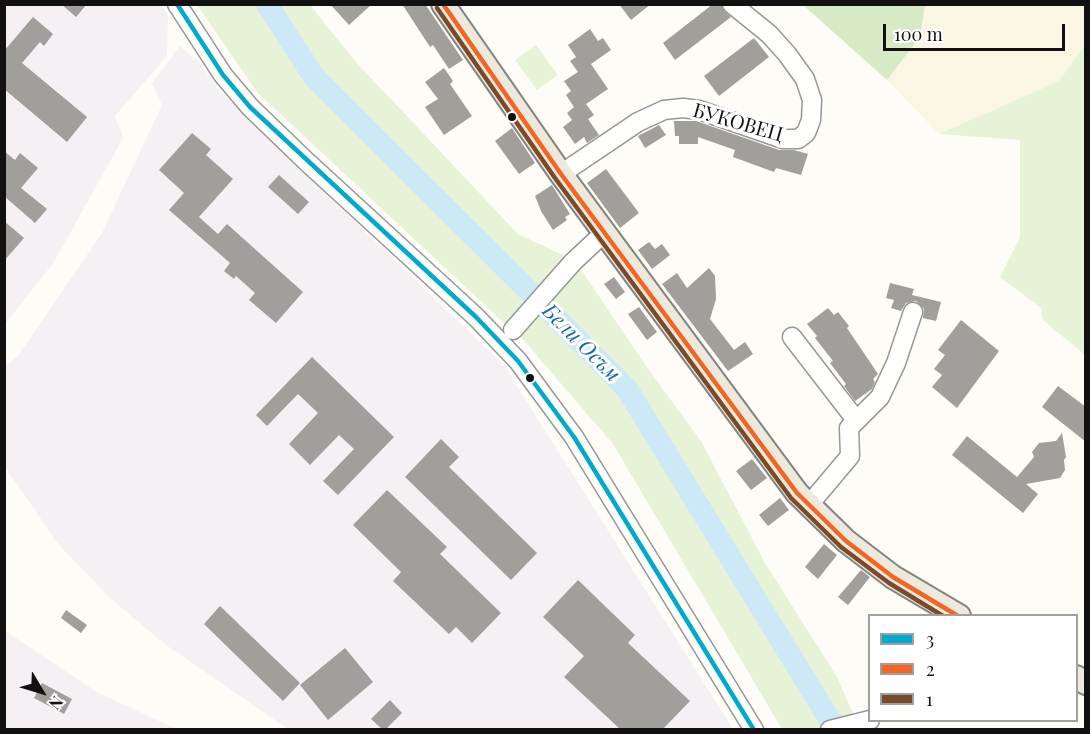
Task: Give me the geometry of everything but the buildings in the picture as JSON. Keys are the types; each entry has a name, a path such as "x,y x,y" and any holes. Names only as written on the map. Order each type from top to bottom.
{"main road":[{"path":"443,4 561,174 808,506 846,541 893,577 957,614"}],"street":[{"path":"177,4 223,75 250,107 476,317 518,361 574,437 754,729"},
{"name":"БУКОВЕЦ","path":"561,174 638,122 664,110 682,108 699,110 783,139 798,139 806,134 811,120 812,99 805,79 769,34 732,4"},
{"path":"513,330 573,262 604,233"},
{"path":"808,506 850,456 849,428 880,397 896,363 913,312"},
{"path":"792,337 856,420"},
{"path":"830,729 868,720"}],"shaded area":[{"path":"5,5 162,5 168,17 167,56 115,116 123,138 54,262 5,324"},
{"path":"925,5 1085,5 1085,45 1059,81 939,134 887,80 920,37"},
{"path":"180,46 200,63 218,89 505,367 733,729 288,729 166,645 110,598 59,545 5,467 5,366 18,356 102,233 162,105 152,83"},
{"path":"4,630 97,692 176,729 5,729"}],"green space":[{"path":"197,5 310,5 355,61 518,234 565,256 505,324 257,92"},
{"path":"803,5 925,5 920,37 887,80"},
{"path":"536,45 558,75 537,90 515,60"},
{"path":"1085,45 1085,355 1043,320 1041,308 1000,277 1020,237 1020,140 939,134 1059,81"},
{"path":"580,268 648,369 701,441 765,563 837,677 860,729 782,729 613,444 521,337"}],"waterway":[{"name":"Бели Осъм","path":"267,4 314,77 627,389 836,730"}],"transit line":[{"name":"3","path":"177,4 223,75 250,107 476,317 518,361 574,437 754,730"},
{"name":"2","path":"443,4 561,174 797,493 846,541 893,577 955,614"},
{"name":"1","path":"437,8 555,178 791,498 841,547 889,583 940,614"}]}
